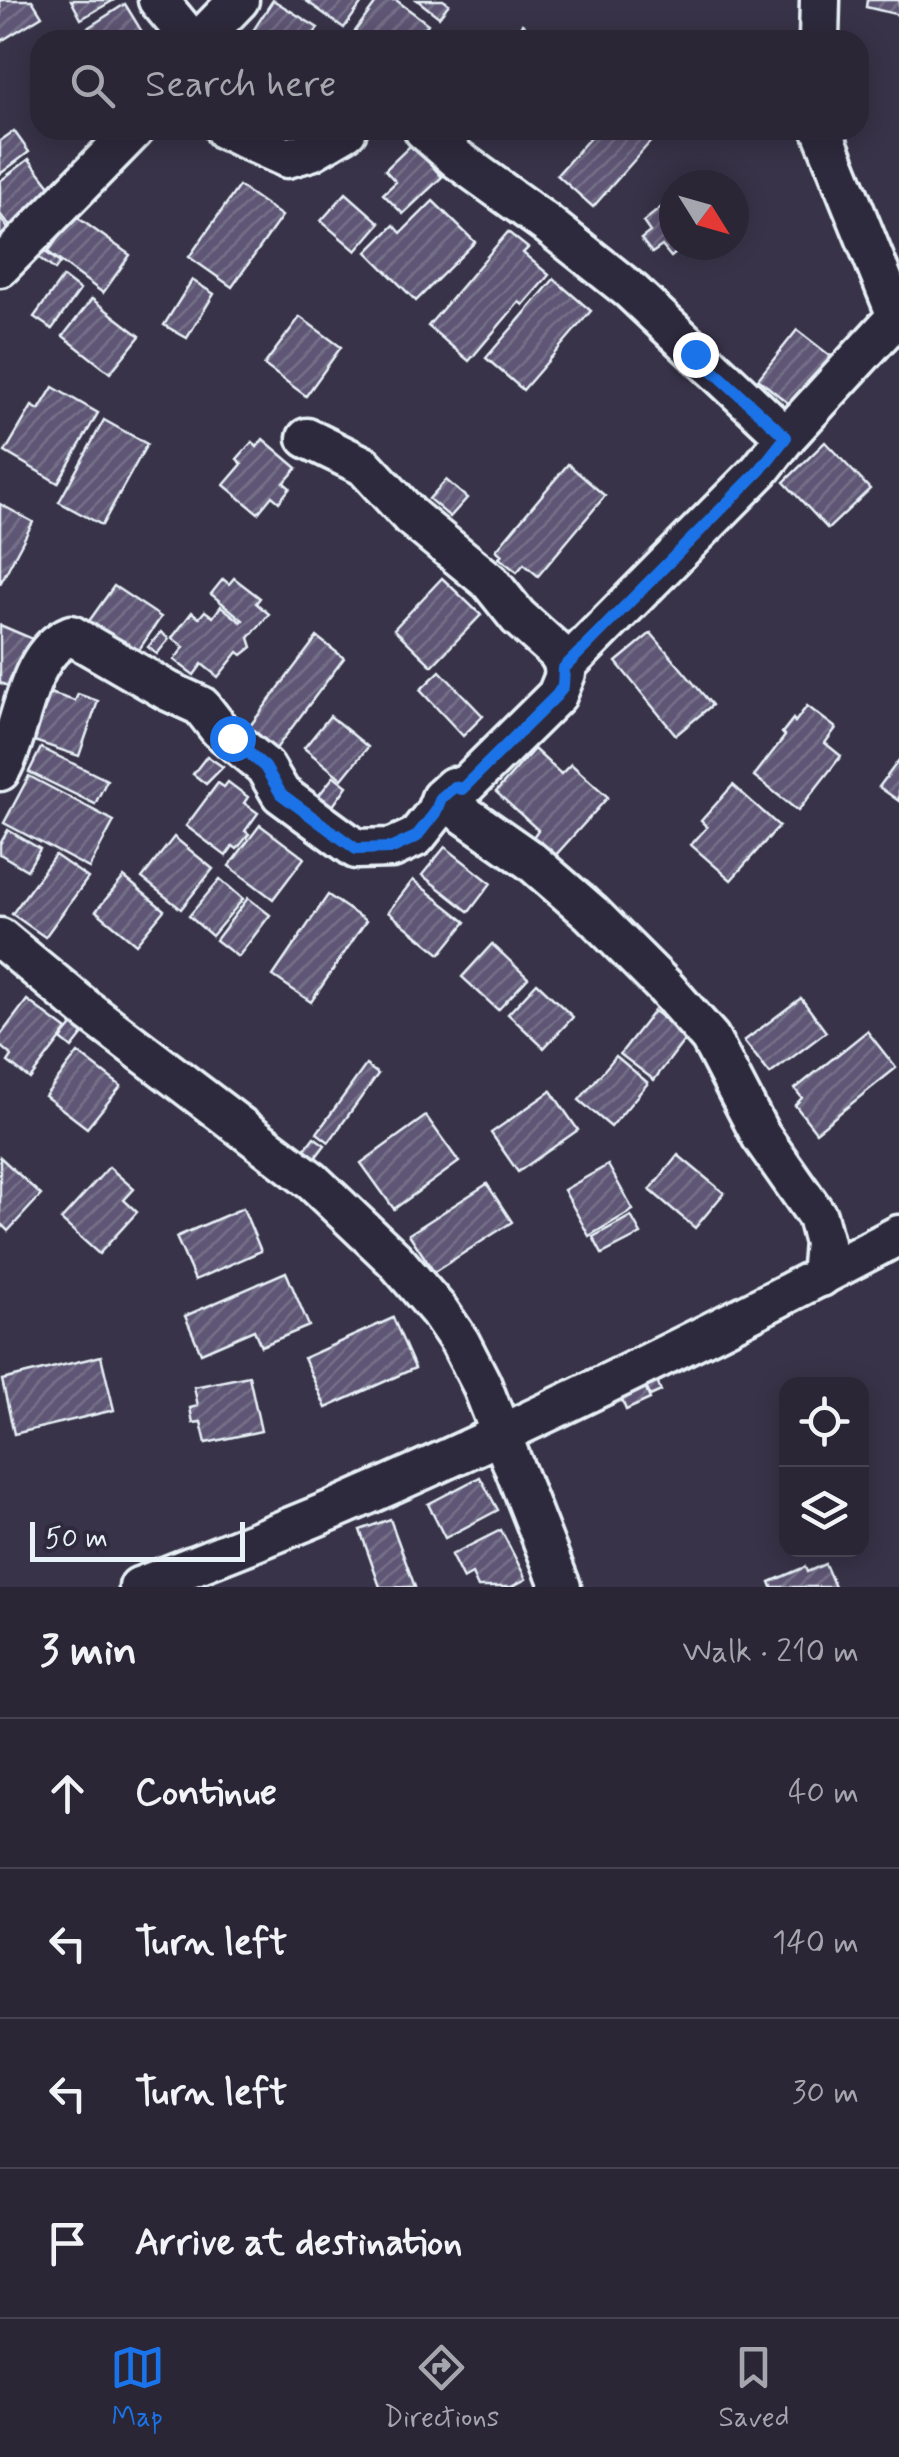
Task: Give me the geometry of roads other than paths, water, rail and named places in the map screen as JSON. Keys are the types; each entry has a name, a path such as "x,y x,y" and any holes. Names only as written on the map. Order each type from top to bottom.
{"street":[{"path":"158,0 183,30"},
{"path":"210,30 238,0"},
{"path":"819,30 820,0"},
{"path":"0,267 124,140"},
{"path":"247,140 287,158 329,140"},
{"path":"435,140 631,291 786,437"},
{"path":"564,668 760,470 898,315 826,140"},
{"path":"0,771 10,753 23,701 51,647 72,635 168,692 201,706 219,728 265,767 281,794 356,849 392,848 416,837 435,813 441,798 454,787 462,789 557,695 563,686 564,668 557,652 518,617 507,599 412,518 374,474 308,438"},
{"path":"441,798 531,860 591,913 710,1038 761,1136 817,1216 824,1243 821,1277"},
{"path":"0,938 87,1010 312,1181 395,1260 439,1310 460,1342 561,1587"},
{"path":"139,1587 343,1505 500,1433 899,1235"}]}
